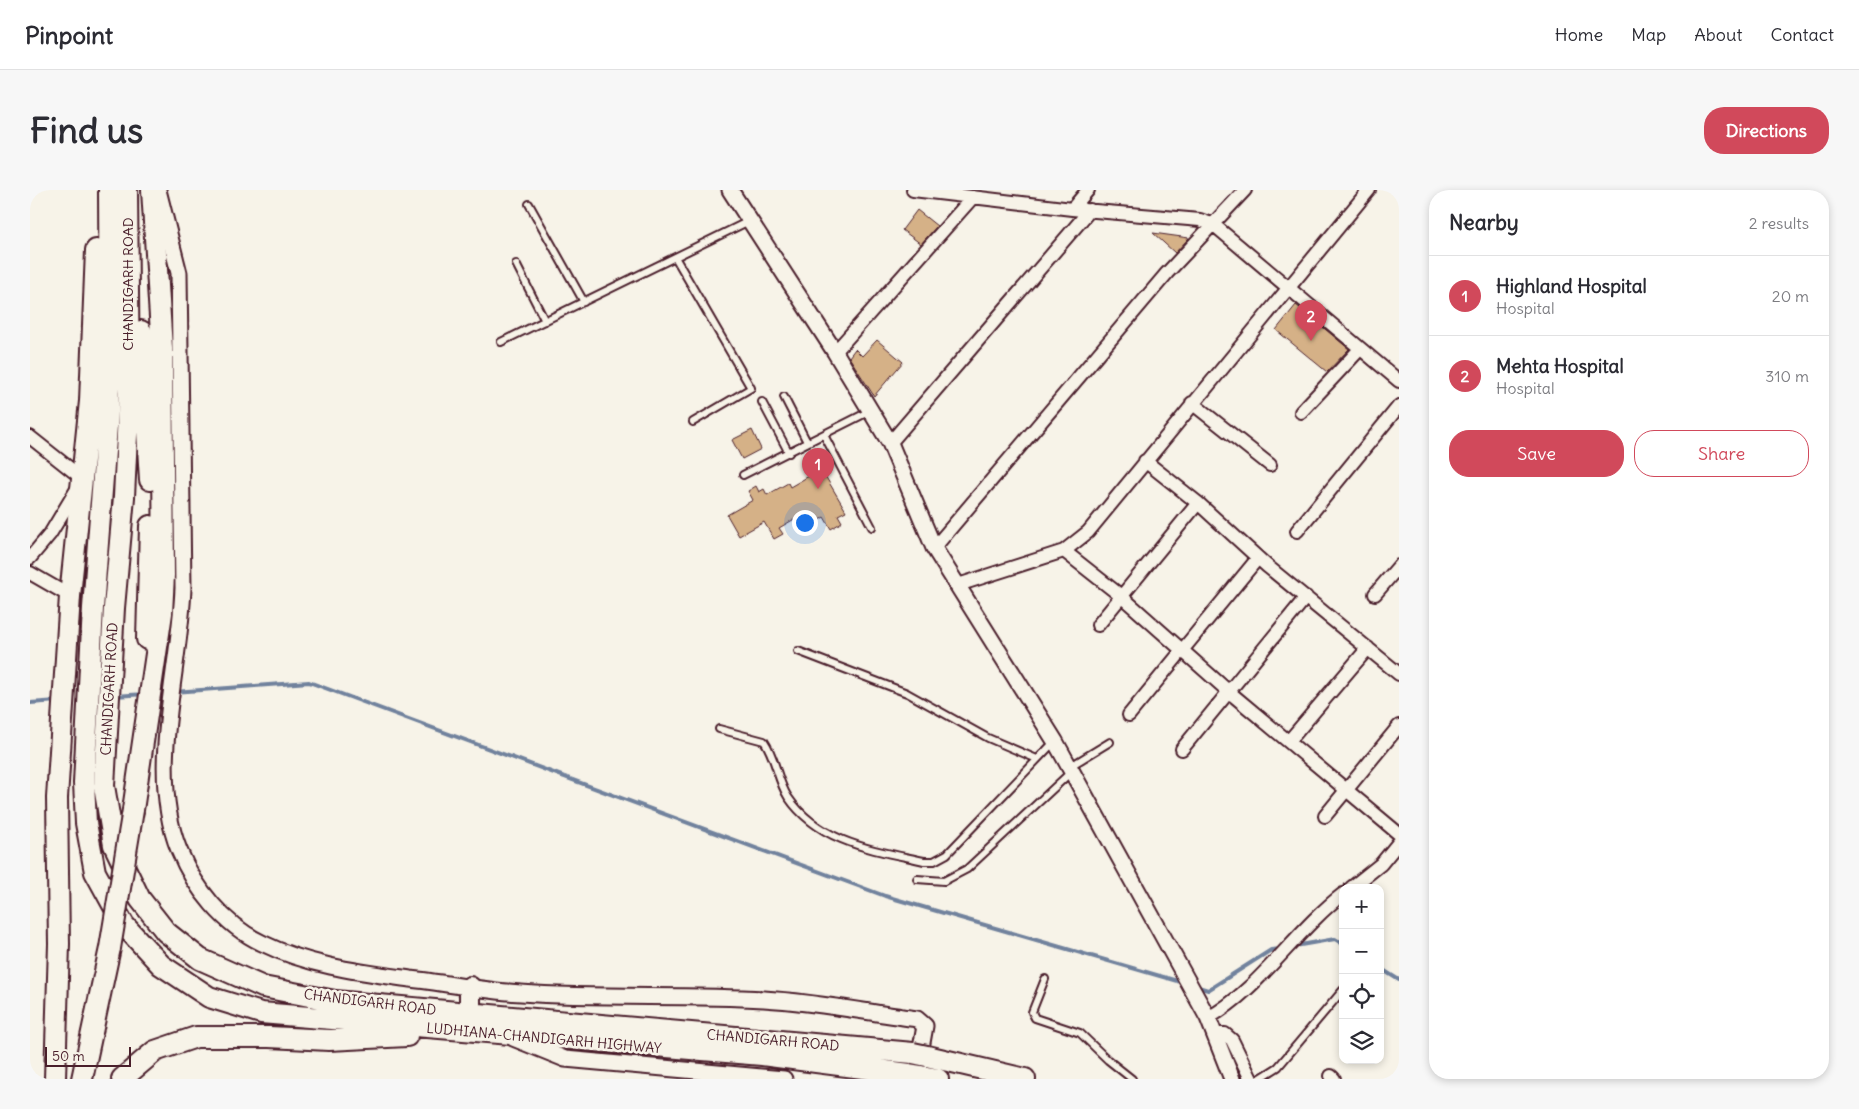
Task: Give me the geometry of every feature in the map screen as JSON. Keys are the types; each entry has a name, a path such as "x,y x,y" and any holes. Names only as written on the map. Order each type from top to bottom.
{"highway":[{"path":"55,1079 59,944 58,784 70,605 90,401 98,190"},
{"name":"CHANDIGARH ROAD","path":"109,190 110,359 108,412 93,608 84,785 86,822 95,872 124,925 161,965"},
{"name":"CHANDIGARH ROAD","path":"127,190 128,422 124,497 114,608 104,786 114,844 140,900 166,932 200,959 263,987 335,1001 920,1054 1025,1079"},
{"path":"82,1079 110,948 162,613 162,349 152,190"},
{"path":"128,218 137,270 149,452 147,716"},
{"path":"58,784 84,785"},
{"name":"LUDHIANA-CHANDIGARH HIGHWAY","path":"161,965 209,996 261,1013 504,1035 762,1055 921,1077"},
{"path":"470,986 470,1013"},
{"path":"122,1079 155,1051 196,1037 368,1039 410,1036 436,1029"}],"street":[{"path":"158,190 179,273 182,616 164,762 170,817 178,848 193,881 222,916 259,942 307,962 355,971 520,993 766,999 917,1019 925,1026 921,1077"},
{"path":"730,190 835,352 890,443 934,548 1071,769 1208,1018 1232,1079"},
{"path":"913,190 946,192 1072,209 1200,220 1214,225 1399,381"},
{"path":"1072,209 1088,190"},
{"path":"934,548 1167,273 1246,190"},
{"path":"958,585 1064,551 1088,532 1192,403 1369,190"},
{"path":"835,352 973,197"},
{"path":"890,443 1090,210"},
{"path":"1301,412 1360,349"},
{"path":"1192,403 1270,465"},
{"path":"1297,531 1399,406"},
{"path":"30,437 83,479 50,534 30,558"},
{"path":"1146,461 1198,503 1258,558 1399,674"},
{"path":"1098,626 1198,503"},
{"path":"1064,551 1121,596 1228,691 1399,834"},
{"path":"1129,715 1258,558"},
{"path":"1375,594 1399,566"},
{"path":"30,573 70,605"},
{"path":"1182,749 1306,597"},
{"path":"1289,741 1368,648"},
{"path":"1325,816 1399,726"},
{"path":"1356,884 1381,864 1399,842"},
{"path":"1208,1018 1234,1001 1293,939 1339,898"},
{"path":"1215,1034 1224,1034 1232,1040 1251,1079"},
{"path":"504,1035 565,1059 784,1079"}],"lane":[{"path":"529,204 584,302"},
{"path":"501,342 751,220"},
{"path":"675,257 751,388 693,422"},
{"path":"516,264 545,321"},
{"path":"784,397 808,442"},
{"path":"762,402 788,453"},
{"path":"742,475 870,411"},
{"path":"824,434 872,527"},
{"path":"798,651 907,693 988,738 1037,759"},
{"path":"718,729 764,741 789,798 824,832 851,844 924,861 934,861 947,854 1055,741"},
{"path":"917,879 944,881 967,869 1071,769 1110,742"},
{"path":"1045,979 1032,1012 1035,1018 1080,1033 1108,1060 1132,1079"},
{"path":"1259,1079 1278,1066 1339,995"}],"building":[{"path":"917,210 937,226 921,244 902,230"},
{"path":"1153,233 1189,238 1175,253"},
{"path":"1296,305 1349,349 1327,372 1276,330"},
{"path":"877,340 903,362 874,396 849,357 855,349 862,356"},
{"path":"752,430 761,449 742,459 732,440"},
{"path":"821,469 846,511 838,515 842,522 831,529 824,517 805,529 798,517 779,528 783,534 774,539 764,522 739,536 727,515 753,500 748,491 756,486 759,492 764,489 767,495 788,483 790,487"}],"waterway":[{"path":"174,692 309,682 885,896 1184,983"},
{"path":"115,696 145,694"},
{"path":"30,703 58,701"},
{"path":"1295,946 1335,939 1339,942"},
{"path":"1195,986 1208,990 1271,950 1281,949"},
{"path":"1384,971 1399,980"}],"place":[{"name":"Mehta Hospital","path":"1311,341"},
{"name":"Highland Hospital","path":"818,489"}]}
